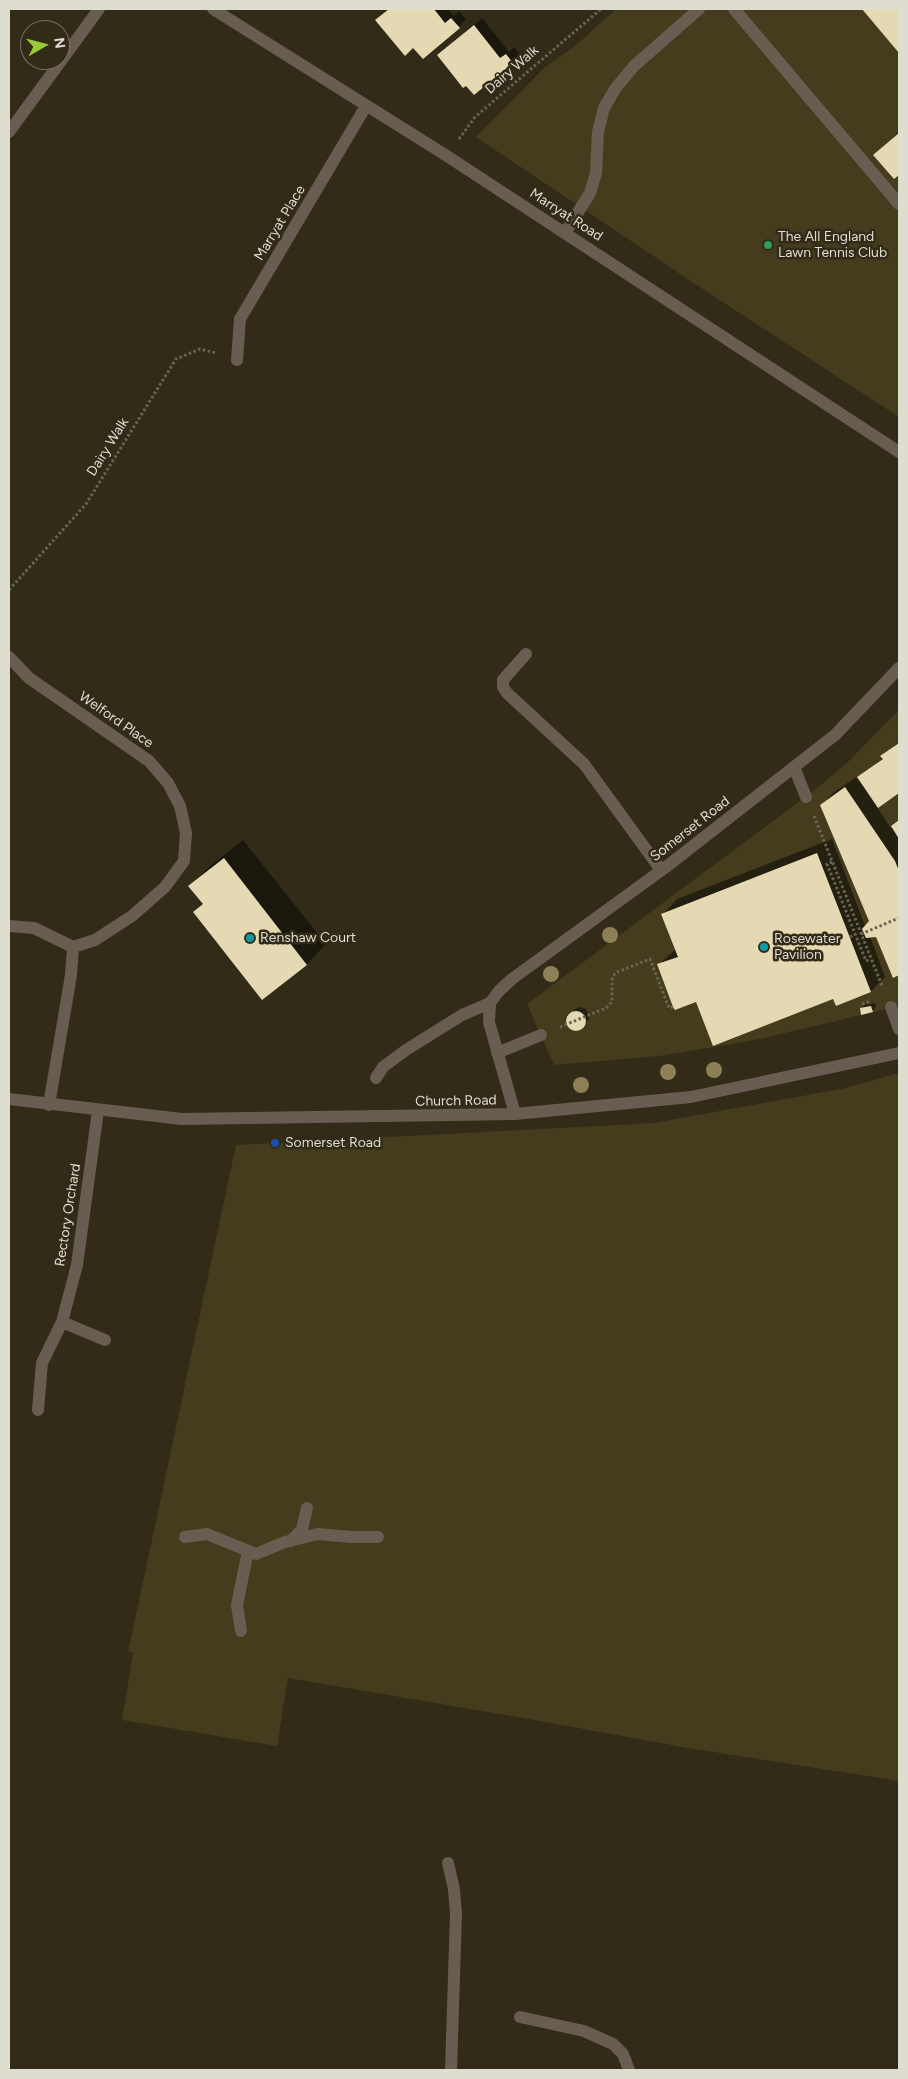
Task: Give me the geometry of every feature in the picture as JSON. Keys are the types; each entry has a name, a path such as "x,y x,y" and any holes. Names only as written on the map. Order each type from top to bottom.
{"street":[{"path":"9,132 98,9"},
{"name":"Marryat Road","path":"213,9 447,156 899,452"},
{"path":"565,233 590,193 596,173 598,132 604,108 611,96 634,66 699,9"},
{"path":"734,9 899,204"},
{"name":"Marryat Place","path":"238,360 240,319 366,106"},
{"path":"526,654 503,680 503,687 507,693 584,764 661,870"},
{"name":"Welford Place","path":"10,661 29,678 149,761 168,783 180,806 186,833 184,861 165,887 132,916 96,940 73,947"},
{"name":"Somerset Road","path":"376,1078 383,1067 406,1050 462,1015 490,1003 512,979 661,870 835,735 899,668"},
{"path":"794,767 806,796"},
{"path":"9,926 34,928 73,947 71,975 49,1105"},
{"path":"490,1003 490,1022 497,1053 516,1114"},
{"path":"891,1007 899,1028"},
{"path":"497,1053 541,1035"},
{"name":"Church Road","path":"9,1099 98,1111 182,1119 516,1114 691,1097 899,1052"},
{"name":"Rectory Orchard","path":"38,1410 42,1363 62,1322 77,1265 98,1111"},
{"path":"62,1322 105,1340"},
{"path":"291,1541 302,1529 307,1508"},
{"path":"185,1538 207,1534 256,1554 291,1541 318,1534 378,1537"},
{"path":"241,1630 237,1605 248,1551"},
{"path":"448,1863 454,1888 456,1914 451,2070"},
{"path":"520,2017 584,2031 613,2044 623,2054 629,2070"}],"path":[{"name":"Dairy Walk","path":"447,156 475,117 601,9"},
{"name":"Dairy Walk","path":"9,590 86,504 176,359 200,348 238,360"},
{"path":"806,796 891,1007"},
{"path":"832,862 827,864 855,934 866,961 871,959"},
{"path":"861,934 899,918"},
{"path":"850,937 855,934"},
{"path":"541,1035 606,1008 612,1002 612,980 616,973 650,960 669,1008 673,1007"}],"shaded area":[{"name":"The All England Lawn Tennis Club","path":"616,9 899,9 899,417 692,282 476,137 545,67 575,46"},
{"path":"899,710 899,1006 760,1039 714,1047 659,1056 554,1065 527,1004 816,789 846,764"},
{"path":"899,1073 899,1781 688,1748 288,1678 277,1746 122,1720 133,1653 128,1652 236,1145 654,1123 846,1088"}],"building":[{"path":"389,9 434,9 445,23 451,18 460,28 423,59 413,48 405,56 375,20"},
{"path":"862,9 899,9 899,53"},
{"path":"474,25 500,58 506,54 513,63 474,95 466,86 463,88 437,55"},
{"path":"899,133 899,175 894,179 873,155"},
{"path":"899,743 899,793 878,808 857,777 883,759 880,756"},
{"path":"845,787 895,861 899,871 899,975 893,978 876,937 866,938 862,929 869,921 820,805"},
{"path":"899,820 899,839 891,826"},
{"name":"Rosewater Pavilion","path":"817,853 871,992 836,1006 833,999 713,1046 696,1002 675,1010 673,1007 657,964 678,957 661,914"},
{"name":"Renshaw Court","path":"224,858 307,965 262,1000 193,912 203,904 188,886"},
{"path":"871,1006 873,1012 861,1015 860,1008"},
{"path":"572,1011 580,1011 586,1017 586,1025 580,1031 572,1031 566,1025 566,1017"}],"place":[{"name":"The All England Lawn Tennis Club","path":"768,245"},
{"name":"Renshaw Court","path":"250,938"},
{"name":"Rosewater Pavilion","path":"764,947"},
{"name":"Somerset Road","path":"275,1143"}]}
